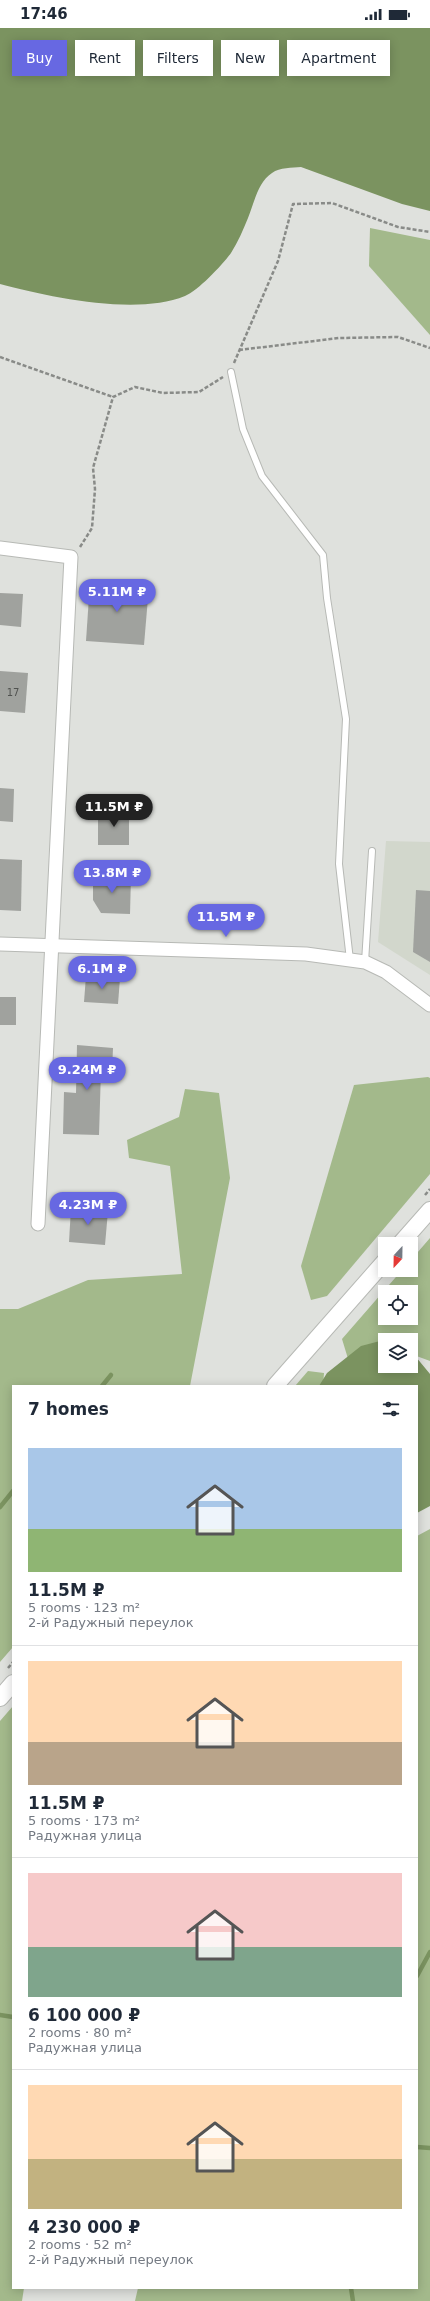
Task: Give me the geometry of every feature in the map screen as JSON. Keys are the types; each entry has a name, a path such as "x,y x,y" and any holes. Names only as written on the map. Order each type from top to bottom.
{"street":[{"path":"0,548 71,558 53,946 38,1224"},
{"path":"0,944 306,954 365,962 386,972 430,1005"},
{"path":"406,1237 430,1210"},
{"path":"276,1385 378,1269"},
{"path":"0,1698 12,1684"}],"lane":[{"path":"231,372 243,429 262,476 323,555 327,598 346,719 340,864 350,960"},
{"path":"365,962 372,851"}],"path":[{"path":"0,357 113,397 135,387 163,393 199,392 231,372 239,350 278,261 294,204 332,203 398,227 430,232"},
{"path":"239,350 339,338 398,337 430,348"},
{"path":"71,558 86,541 92,528 95,489 93,468 113,397"}],"shaded area":[{"path":"0,28 430,28 430,211 402,204 301,167 282,169 272,173 263,182 236,245 231,253 197,289 185,296 165,302 118,304 68,299 0,284"},
{"path":"370,228 430,240 430,335 369,266"},
{"path":"386,841 430,842 430,975 378,942"},
{"path":"430,1078 430,1174 327,1296 311,1300 301,1266 354,1085"},
{"path":"185,1089 219,1093 230,1178 190,1385 12,1385 12,1648 0,1662 0,1309 18,1309 88,1280 182,1274 170,1166 129,1158 127,1140 179,1117"},
{"path":"430,1238 430,1361 418,1357 418,1333 378,1333 378,1344 349,1362 342,1339 378,1298 378,1325 418,1325 418,1285 389,1285 396,1277 418,1277 418,1252"},
{"path":"378,1342 378,1373 418,1373 418,1359 430,1374 430,1506 418,1512 418,1385 320,1385 327,1373 361,1346"},
{"path":"308,1371 324,1373 323,1385 296,1385"},
{"path":"430,1529 430,2301 135,2301 138,2289 418,2289 418,1535"},
{"path":"12,1707 12,2289 24,2289 22,2301 0,2301 0,1721"}],"building":[{"path":"90,582 149,586 144,645 86,641"},
{"path":"0,593 23,594 21,627 0,625"},
{"path":"0,671 28,673 25,713 0,711"},
{"path":"0,788 14,789 13,822 0,821"},
{"path":"98,812 129,812 129,845 98,845"},
{"path":"0,859 22,860 21,911 0,910"},
{"path":"93,875 131,876 130,914 101,913 93,900"},
{"path":"416,890 430,891 430,962 413,952"},
{"path":"86,976 120,978 118,1004 84,1002"},
{"path":"0,997 16,997 16,1025 0,1025"},
{"path":"77,1045 113,1048 112,1071 101,1070 99,1135 63,1134 64,1092 76,1093"},
{"path":"71,1208 108,1211 105,1245 69,1242"}],"waterway":[{"path":"103,1385 111,1375"},
{"path":"0,1507 12,1492"},
{"path":"418,1974 430,1952"},
{"path":"0,2015 12,2017"},
{"path":"418,2147 430,2148"},
{"path":"351,2289 353,2301"}]}
